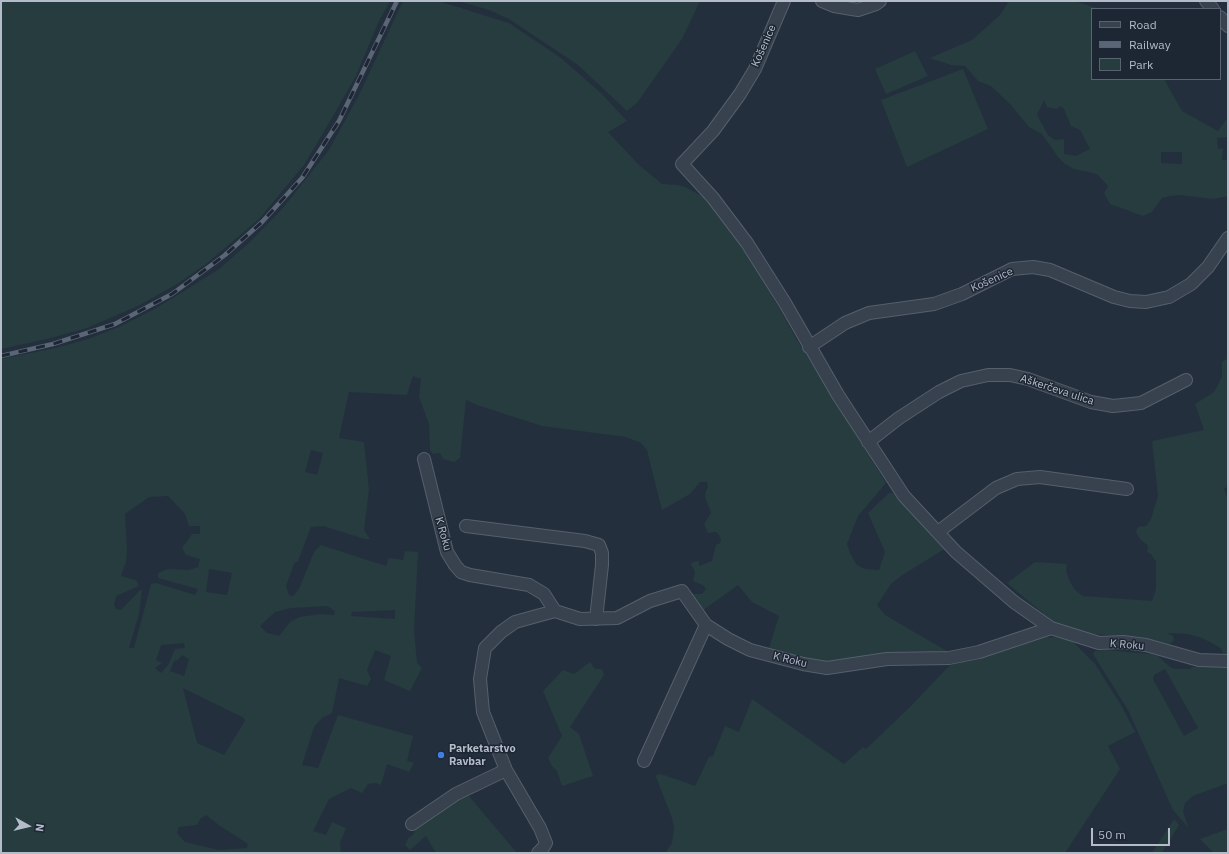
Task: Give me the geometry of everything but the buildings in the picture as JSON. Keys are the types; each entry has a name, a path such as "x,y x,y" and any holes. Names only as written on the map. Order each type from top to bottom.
{"street":[{"name":"Košenice","path":"682,164 713,131 740,94 755,69 784,1"},
{"path":"822,1 834,6 858,10 876,4 880,1"},
{"path":"1221,18 1228,26"},
{"name":"K Roku","path":"682,164 713,198 747,243 785,303 809,347 868,442 904,496 956,552 1014,602 1051,628 1099,643 1123,642 1146,645 1199,660 1228,661"},
{"name":"Košenice","path":"809,347 845,323 869,313 934,304 962,294 1012,269 1033,267 1050,270 1114,297 1130,301 1146,302 1169,297 1191,284 1208,268 1228,238"},
{"name":"Aškerčeva ulica","path":"868,442 899,418 939,392 961,382 988,375 1010,375 1028,379 1091,402 1113,406 1141,404 1186,380"},
{"name":"K Roku","path":"424,458 447,552 461,572 470,575 529,585 544,594 555,611 580,619 616,618 650,601 682,591 706,625 750,650 802,664 827,668 887,659 949,658 979,652 1051,628"},
{"path":"938,532 996,488 1017,479 1040,477 1127,489"},
{"path":"466,526 577,539 599,545 602,553 602,564 596,619"},
{"path":"538,853 546,843 540,828 506,770 483,712 480,679 485,648 501,632 515,622 555,611"},
{"path":"644,761 706,625"},
{"path":"412,824 456,794 506,770"}],"green space":[{"path":"1,1 390,1 378,23 356,76 304,165 259,219 206,264 177,284 140,305 87,328 1,349"},
{"path":"403,1 438,1 509,23 561,58 602,94 627,121 608,132 639,165 662,184 685,187 704,197 726,223 751,259 796,338 886,483 858,516 847,544 857,565 865,569 879,570 885,552 868,513 889,493 894,493 946,548 901,576 891,584 877,605 885,615 952,654 820,664 768,651 779,616 752,602 738,585 702,611 691,594 702,594 706,589 703,585 693,581 695,572 691,564 699,561 699,566 712,561 716,545 720,543 721,539 716,532 708,533 704,524 711,513 705,497 706,490 708,488 707,482 700,482 690,494 662,510 647,450 641,443 626,437 542,426 466,400 460,458 454,462 443,459 440,453 433,454 430,450 429,424 419,397 421,379 413,376 407,395 349,392 339,438 364,442 369,490 364,530 370,539 365,539 323,526 311,527 298,561 294,564 286,586 289,595 293,596 299,589 314,552 321,545 386,566 389,558 403,560 405,551 418,552 414,630 417,663 422,668 410,691 384,680 391,656 375,650 367,670 371,679 367,686 339,678 332,713 322,718 314,727 302,765 318,768 338,715 413,736 407,761 414,763 409,772 387,764 381,785 376,783 368,784 362,793 351,788 329,799 313,831 326,835 332,822 346,828 340,843 341,853 1,853 1,359 56,348 91,338 119,327 153,310 219,269 250,242 283,208 329,150 359,95","holes":["311,450 323,453 317,475 305,472","168,496 185,514 189,526 200,526 200,534 192,534 182,548 186,555 200,559 198,567 189,570 168,569 158,573 158,578 198,589 195,595 156,583 151,584 134,648 129,648 139,614 142,590 140,590 121,610 116,609 114,604 116,596 139,586 136,580 121,576 126,562 127,550 125,514 149,497","209,569 232,573 227,595 206,592","327,606 335,611 334,615 320,614 300,617 290,622 279,636 267,633 260,626 275,612 291,608","395,610 395,619 351,616 352,612","184,643 185,648 175,649 168,665 161,673 155,668 162,663 156,660 161,645","182,655 189,659 184,676 170,671 174,661 178,660","183,688 244,718 245,721 224,755 197,743","206,815 248,844 247,848 219,850 185,842 177,833 179,827 197,825 200,819"]},
{"path":"459,1 700,1 682,39 637,103 627,111 578,65 509,19 489,10"},
{"path":"1009,1 1074,1 1097,8 1091,8 1091,80 1165,80 1182,111 1218,131 1226,120 1228,120 1228,137 1217,138 1218,149 1223,148 1222,160 1228,160 1228,196 1214,199 1179,195 1170,196 1162,198 1152,212 1143,216 1110,204 1104,193 1108,186 1098,175 1074,169 1065,164 1058,157 1042,134 1029,127 1011,105 991,86 978,81 965,66 951,65 930,58 972,40 1000,15","holes":["1044,100 1047,107 1056,109 1061,106 1064,109 1071,126 1080,130 1090,149 1076,156 1064,154 1064,139 1055,140 1048,135 1037,115","1161,152 1182,152 1182,164 1161,163"]},
{"path":"915,51 928,76 886,94 875,69"},
{"path":"963,69 988,129 907,167 881,100"},
{"path":"1228,358 1228,486 1224,489 1227,496 1228,495 1228,655 1223,655 1221,648 1202,638 1188,634 1167,633 1173,636 1174,640 1170,644 1140,637 1090,634 1058,626 1007,583 1035,562 1067,564 1066,571 1069,580 1075,590 1083,596 1152,601 1156,589 1156,562 1151,554 1147,552 1148,546 1140,539 1136,532 1138,527 1146,526 1151,519 1158,496 1152,441 1204,430 1195,404 1214,392 1222,377 1222,362"},
{"path":"1054,637 1070,640 1095,664 1121,705 1135,732 1108,746 1120,769 1065,853 665,853 672,843 674,828 672,818 656,777 657,774 695,786 709,757 713,756 725,726 739,732 752,699 844,764 863,747 866,749 910,707 952,663 1033,638"},
{"path":"1106,650 1150,654 1158,656 1170,667 1175,669 1228,666 1228,783 1193,796 1185,803 1183,811 1188,827 1173,810 1128,710 1093,654 1095,651","holes":["1165,669 1198,728 1184,736 1153,679 1154,675"]},
{"path":"590,662 595,669 602,669 604,675 570,727 579,734 593,776 562,786 557,771 552,766 548,758 562,736 543,691 563,670 574,674"},
{"path":"468,795 517,853 436,853 426,836 410,850 405,845 408,838 413,835 418,825 432,818 459,798"},
{"path":"1174,819 1179,825 1162,853 1152,853"},
{"path":"1228,829 1228,853 1214,853 1200,839"}],"railway":[{"path":"1,356 53,344 115,324 172,294 225,255 262,222 302,178 339,121 397,1"}],"place":[{"name":"Parketarstvo Ravbar","path":"441,755"}]}
